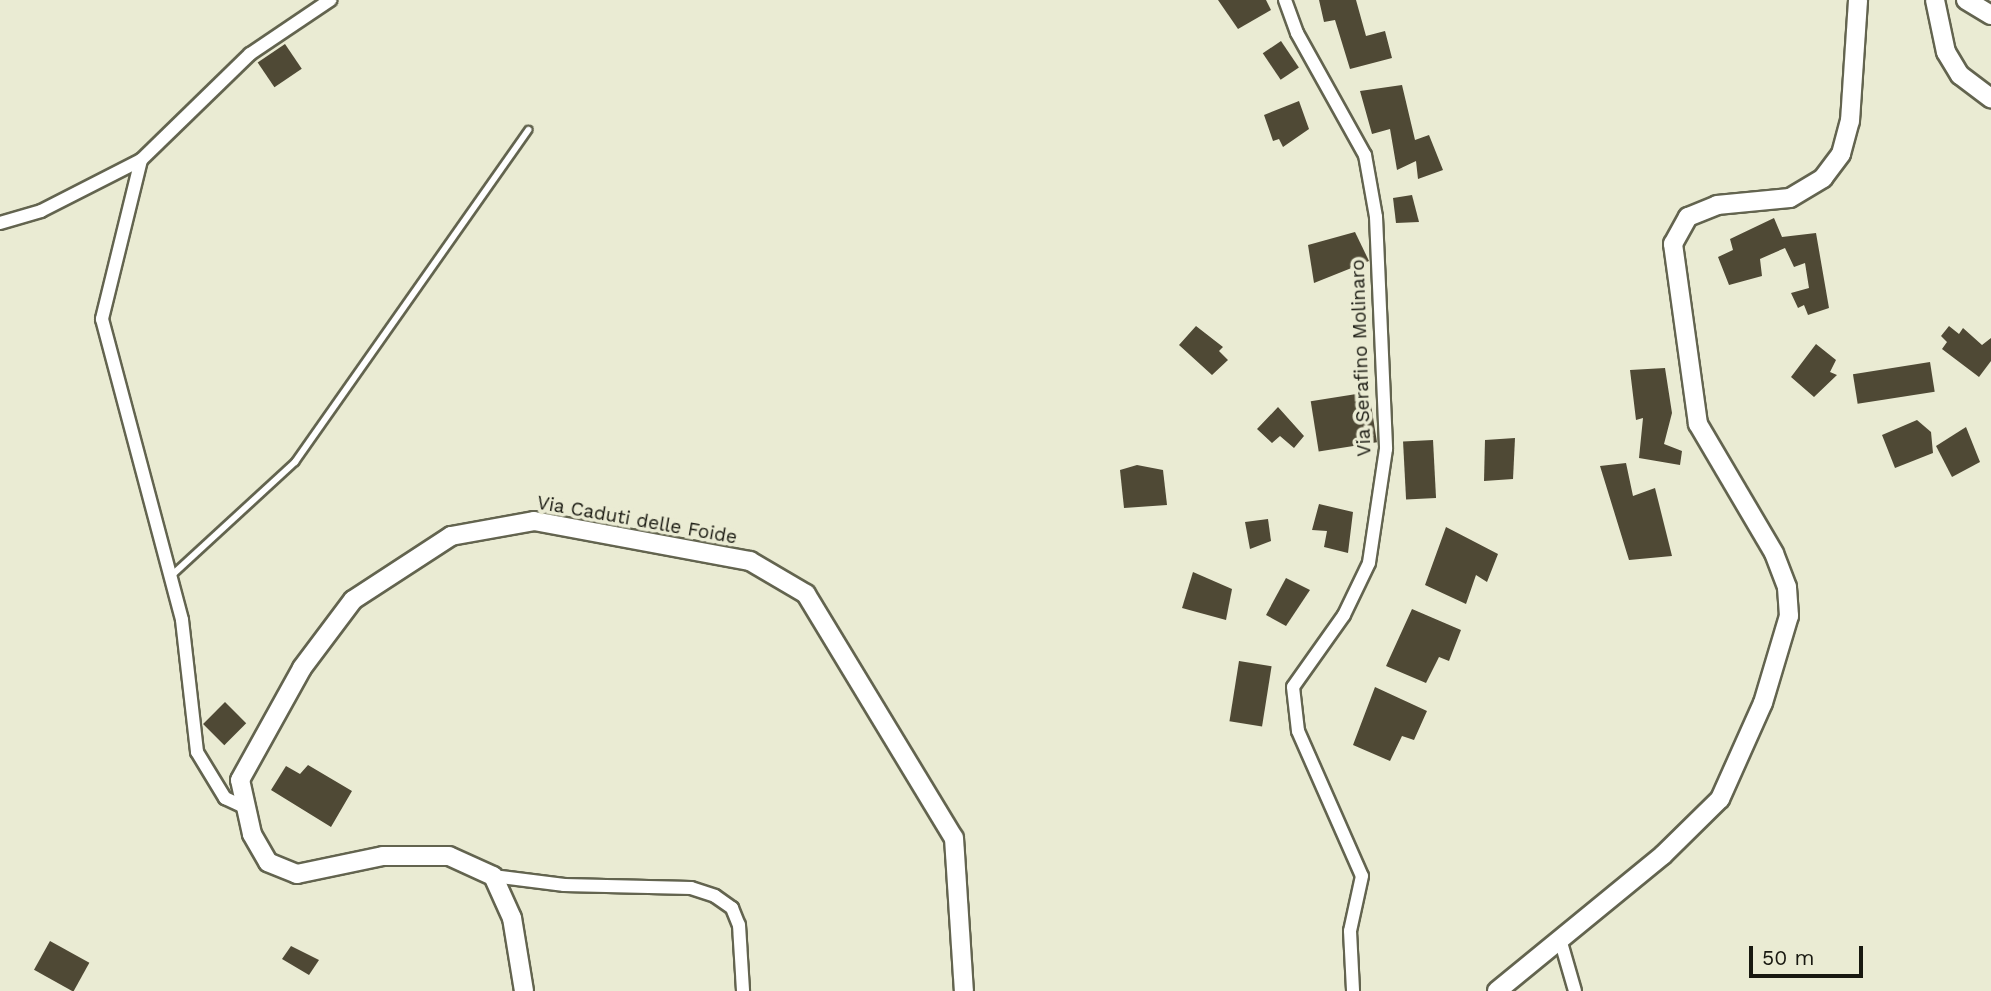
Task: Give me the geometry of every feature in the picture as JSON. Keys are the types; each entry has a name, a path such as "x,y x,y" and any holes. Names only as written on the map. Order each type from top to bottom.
{"street":[{"path":"0,223 41,211 141,160 250,54 330,0"},
{"name":"Via Serafino Molinaro","path":"1285,0 1365,155 1376,217 1386,449 1370,563 1343,615 1293,687 1298,731 1362,876 1350,930 1353,991"},
{"path":"1497,991 1720,799 1763,703 1788,616 1787,587 1774,552 1698,424 1673,244 1688,217 1717,205 1790,198 1808,192 1829,170 1850,121 1858,0"},
{"path":"1935,0 1946,52 1960,75 1991,98"},
{"path":"141,160 102,319 182,620 197,752 225,798 242,806"},
{"name":"Via Caduti delle Foide","path":"493,876 449,856 383,856 297,874 268,862 242,806 240,780 302,668 352,600 451,536 534,521 750,562 807,594 954,838 964,991"},
{"path":"493,876 512,918 524,991"},
{"path":"493,876 564,885 691,888 715,895 732,908 739,925 743,991"},
{"path":"1560,939 1575,991"}],"lane":[{"path":"170,577 295,463 528,130"}],"building":[{"path":"1218,0 1266,0 1271,10 1238,29"},
{"path":"1319,0 1356,0 1366,36 1385,31 1392,58 1350,69 1335,20 1324,22"},
{"path":"1281,41 1299,68 1281,80 1263,53"},
{"path":"285,44 302,69 274,87 258,62"},
{"path":"1402,85 1415,140 1429,135 1443,170 1418,179 1416,161 1397,170 1390,129 1372,134 1360,91"},
{"path":"1299,101 1309,129 1283,147 1279,139 1273,141 1264,115"},
{"path":"1412,195 1419,222 1396,223 1393,198"},
{"path":"1774,218 1782,237 1816,233 1829,308 1808,315 1804,305 1798,308 1791,293 1809,288 1805,263 1794,267 1785,248 1760,259 1762,276 1729,285 1718,257 1733,250 1730,239"},
{"path":"1355,232 1369,261 1314,283 1308,245"},
{"path":"1196,326 1223,347 1219,351 1228,360 1212,375 1179,345"},
{"path":"1949,326 1959,334 1963,328 1982,345 1991,338 1991,361 1979,377 1942,349 1947,342 1941,336"},
{"path":"1816,344 1836,360 1830,372 1837,375 1814,397 1791,377"},
{"path":"1930,362 1935,392 1858,404 1853,374"},
{"path":"1665,368 1672,413 1664,444 1682,451 1680,465 1639,458 1643,418 1636,420 1630,370"},
{"path":"1369,392 1377,442 1319,452 1311,401"},
{"path":"1278,407 1304,436 1294,448 1280,436 1272,443 1257,429"},
{"path":"1917,420 1931,432 1933,453 1895,468 1882,435"},
{"path":"1966,427 1980,462 1952,477 1936,446"},
{"path":"1515,438 1513,479 1484,481 1485,440"},
{"path":"1433,440 1436,498 1406,499 1403,442"},
{"path":"1626,463 1633,496 1655,488 1672,556 1629,560 1600,466"},
{"path":"1137,465 1163,470 1167,505 1124,508 1120,470"},
{"path":"1319,504 1353,512 1348,553 1324,547 1327,531 1312,530"},
{"path":"1268,519 1271,541 1250,549 1245,522"},
{"path":"1446,527 1498,554 1487,582 1476,575 1466,604 1425,585"},
{"path":"1193,572 1232,589 1226,620 1182,608"},
{"path":"1286,578 1310,590 1286,626 1266,615"},
{"path":"1412,609 1461,630 1449,661 1439,657 1426,683 1386,666"},
{"path":"1239,661 1272,666 1262,726 1229,721"},
{"path":"1375,687 1427,711 1414,740 1402,736 1390,761 1353,745"},
{"path":"225,702 246,723 224,745 203,724"},
{"path":"308,765 352,791 331,827 271,790 286,766 300,774"},
{"path":"50,941 89,963 74,991 34,970"},
{"path":"291,946 319,960 309,975 282,959"}]}
